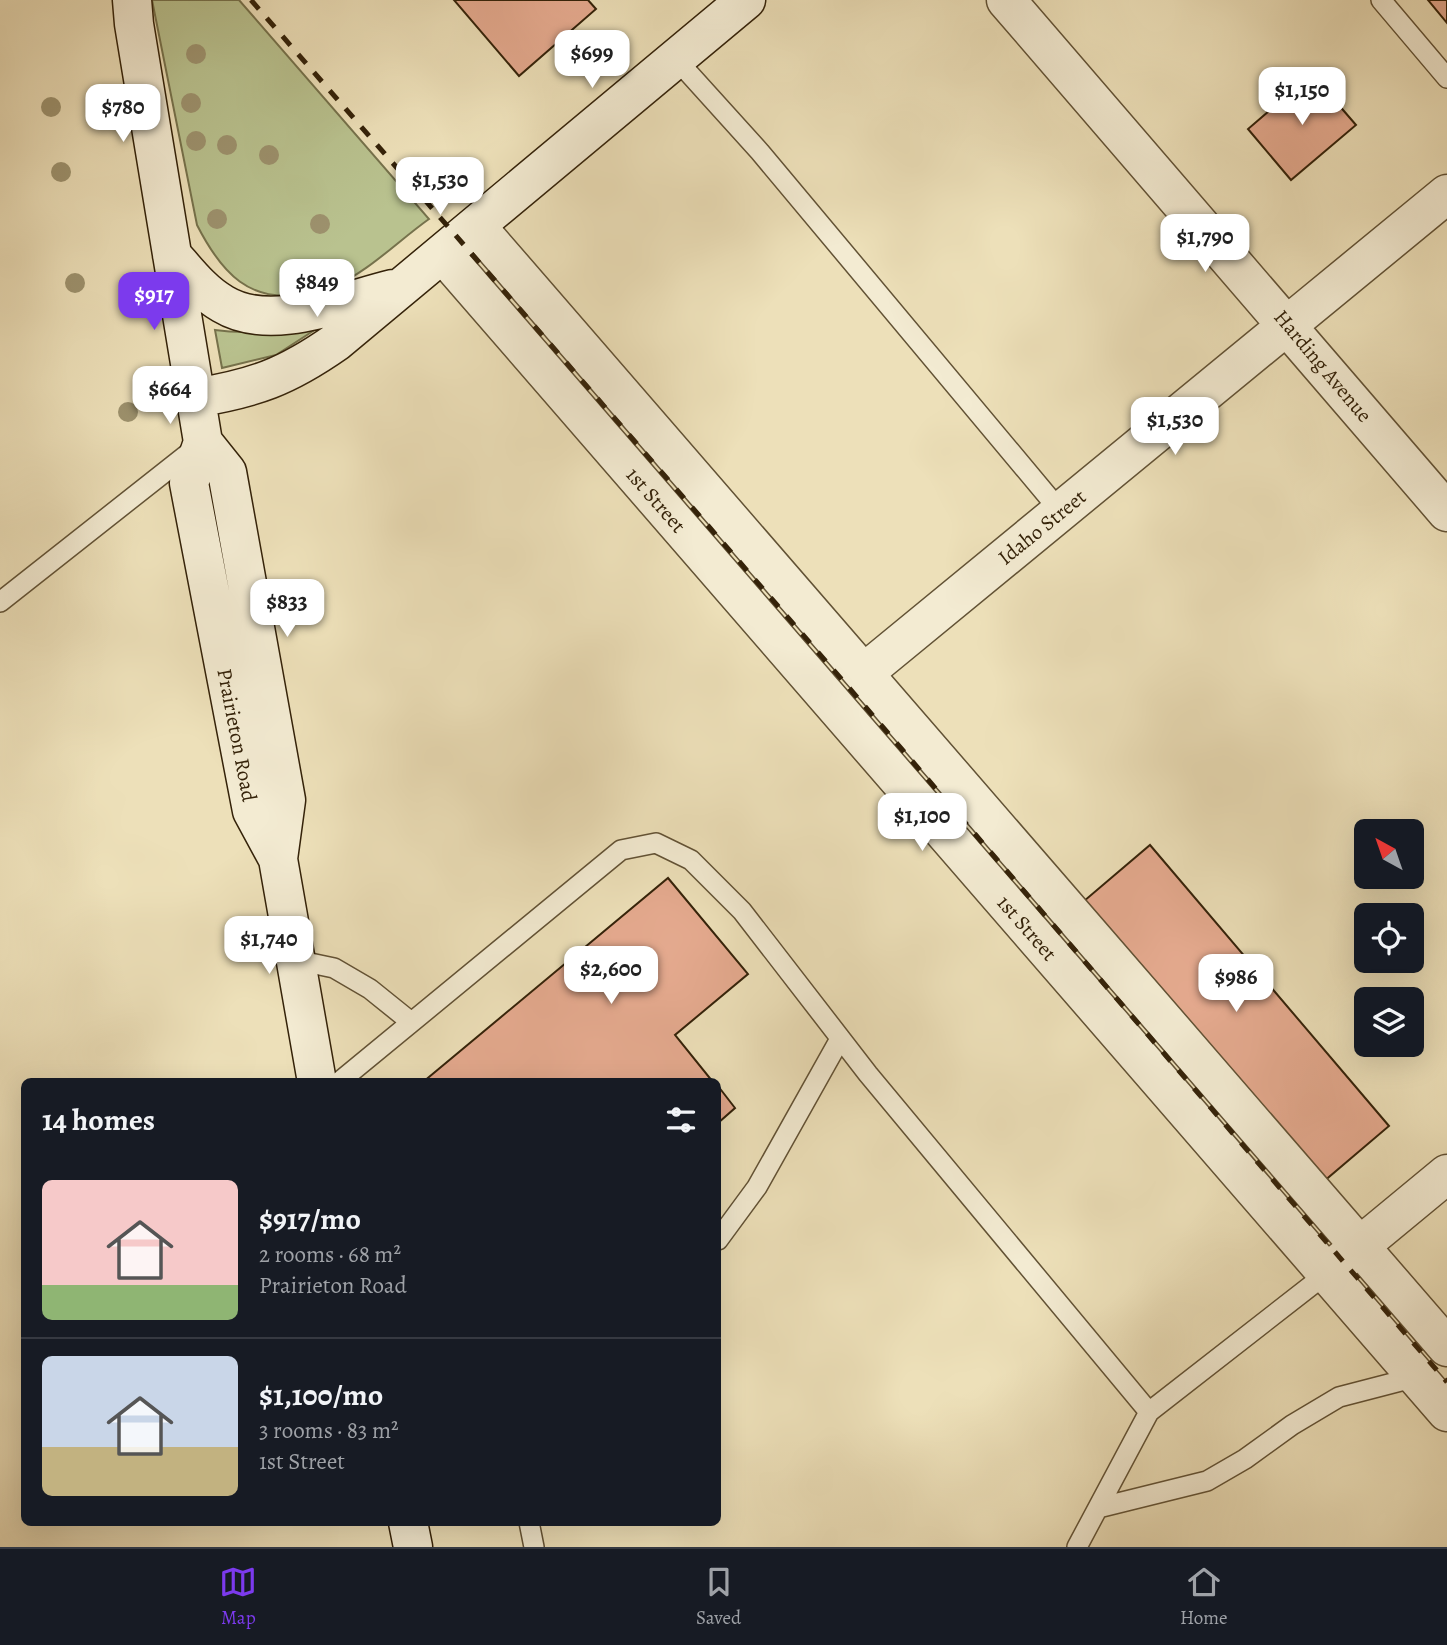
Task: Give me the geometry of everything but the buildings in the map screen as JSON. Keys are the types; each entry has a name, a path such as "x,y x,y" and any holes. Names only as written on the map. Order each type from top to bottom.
{"street":[{"path":"195,398 251,387 302,365 336,342 746,0"},
{"name":"Harding Avenue","path":"1006,0 1447,512"},
{"name":"Prairieton Road","path":"131,8 203,442 189,483 252,811 278,859 316,1078"},
{"name":"Idaho Street","path":"864,673 1447,194"},
{"name":"1st Street","path":"476,226 1447,1347"},
{"name":"1st Street","path":"443,254 1447,1412"},
{"path":"172,255 201,287 223,304 261,316 284,316 403,286"},
{"path":"1326,1274 1447,1174"},
{"path":"409,1526 413,1547"}],"lane":[{"path":"1381,0 1447,78"},
{"path":"676,59 760,152 1061,512"},
{"path":"0,602 62,550 203,442"},
{"path":"344,1078 621,850 656,843 691,860 742,911 840,1038 1149,1412"},
{"path":"296,960 334,968 370,989 411,1022"},
{"path":"721,1236 757,1187 840,1038"},
{"path":"1077,1547 1149,1412 1326,1274"},
{"path":"1098,1508 1207,1481 1339,1397 1416,1377"},
{"path":"530,1526 534,1547"}],"green space":[{"path":"152,0 239,0 429,219 358,273 327,289 288,296 254,290 240,282 216,257 197,225"},
{"path":"330,320 276,355 222,368 215,330 259,332"}],"railway":[{"path":"251,0 1447,1382"}]}
